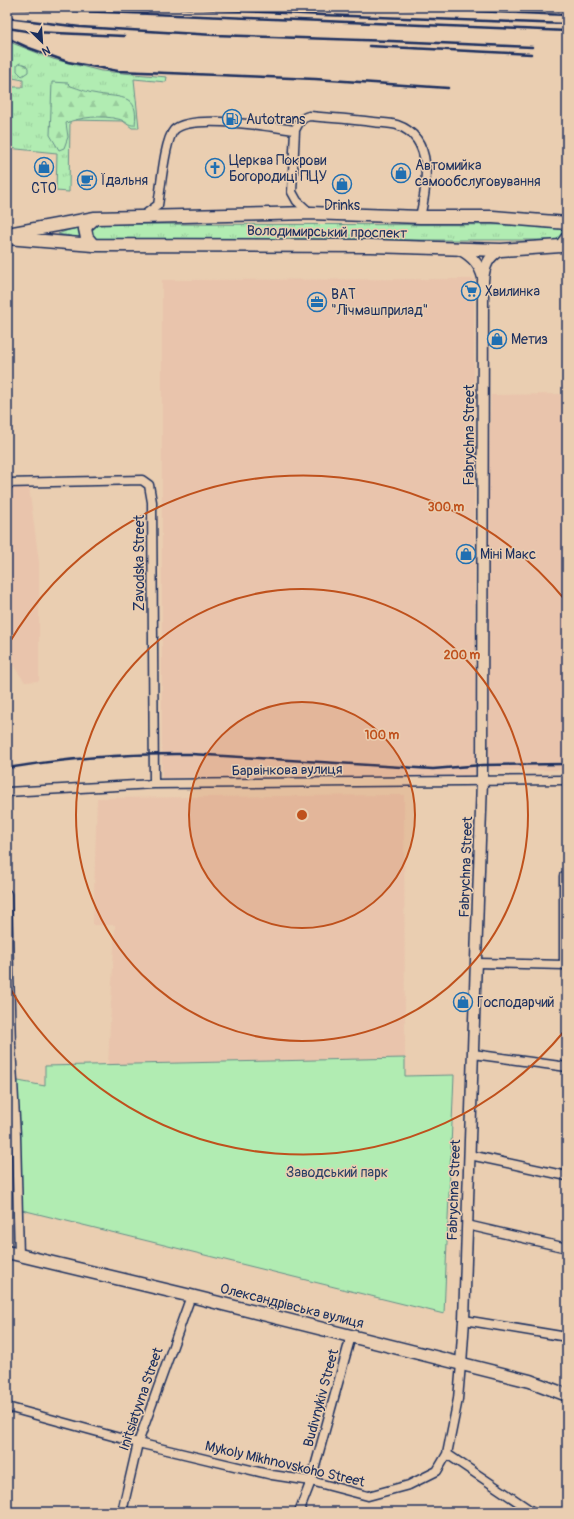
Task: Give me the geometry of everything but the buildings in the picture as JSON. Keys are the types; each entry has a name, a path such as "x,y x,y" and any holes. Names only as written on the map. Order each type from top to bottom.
{"main road":[{"name":"Володимирський проспект","path":"7,234 95,218 310,212 420,217 493,217 564,225"},
{"path":"93,245 87,238 85,229 95,218"},
{"name":"Володимирський проспект","path":"7,238 93,245 370,246 460,250 501,250 565,243"},
{"name":"Олександрівська вулиця","path":"13,1254 191,1296 530,1381 567,1396"}],"street":[{"path":"310,212 297,201 292,192 295,130 299,122 303,118 309,116 397,125 413,135 419,143 424,160 427,186 420,217"},
{"path":"142,217 158,205 168,143 174,130 185,123 222,121 295,130"},
{"path":"460,250 476,262 482,272 483,278"},
{"path":"483,278 490,257 501,250"},
{"path":"476,262 487,263"},
{"name":"Fabrychna Street","path":"446,1454 458,1399 464,1320 477,963 482,780 483,278"},
{"name":"Zavodska Street","path":"7,483 142,480 149,485 152,502 154,784"},
{"name":"Барвінкова вулиця","path":"7,792 154,784 567,780"},
{"path":"477,963 564,965 564,876"},
{"path":"7,894 9,1046 16,1136 13,1254"},
{"path":"473,1054 567,1067"},
{"path":"470,1155 567,1176"},
{"path":"467,1226 567,1248"},
{"name":"Initsiatyvna Street","path":"122,1512 138,1443 191,1296"},
{"path":"464,1320 567,1338"},
{"name":"Budivnykiv Street","path":"300,1512 311,1481 351,1336"},
{"name":"Mykoly Mikhnovskoho Street","path":"7,1407 138,1443 272,1475 311,1481 368,1496 409,1485 436,1471 446,1454"},
{"path":"446,1454 533,1512"}],"shaded area":[{"path":"474,279 475,777 162,778 162,280"},
{"path":"567,394 567,770 479,770 491,395"},
{"path":"29,487 39,562 39,681 25,682 7,657 7,489"},
{"path":"404,795 405,1058 108,1065 115,925 93,925 97,798"}],"green space":[{"path":"7,41 53,59 101,71 167,77 166,82 134,79 139,128 132,128 123,121 70,120 69,192 56,191 57,153 7,148 7,87 23,87 23,80 13,78 7,74"},
{"path":"20,63 26,65 28,68 28,72 22,76 17,71 17,65"},
{"path":"52,82 68,83 71,86 88,92 127,99 134,108 136,115 135,125 130,125 120,120 105,117 78,119 66,123 68,137 64,148 59,150 50,135"},
{"path":"96,224 559,225 562,226 564,232 561,239 558,240 97,240 93,237 91,230"},
{"path":"82,225 81,238 58,234"},
{"name":"Заводський парк","path":"405,1058 405,1076 454,1075 444,1314 18,1209 13,1080 45,1086 45,1066"}],"railway":[{"path":"169,7 322,15 567,24"},
{"path":"383,7 567,15"},
{"path":"7,8 567,31"},
{"path":"7,18 80,27 214,35 532,47"},
{"path":"7,28 33,32 124,36"},
{"path":"7,38 29,48 68,62 118,71 315,79 448,88"},
{"path":"369,46 531,54"},
{"path":"7,768 53,761 145,754 191,754 433,769 482,765 567,764"}],"place":[{"name":"Autotrans","path":"232,119"},
{"name":"СТО","path":"44,167"},
{"name":"Церква Покрови Богородиці ПЦУ","path":"215,168"},
{"name":"Автомийка самообслуговування","path":"401,173"},
{"name":"Їдальня","path":"87,180"},
{"name":"Drinks","path":"342,184"},
{"name":"Хвилинка","path":"471,291"},
{"name":"ВАТ \"Лічмашприлад\"","path":"317,302"},
{"name":"Метиз","path":"497,339"},
{"name":"Міні Макс","path":"466,554"},
{"name":"Господарчий","path":"463,1002"}]}
